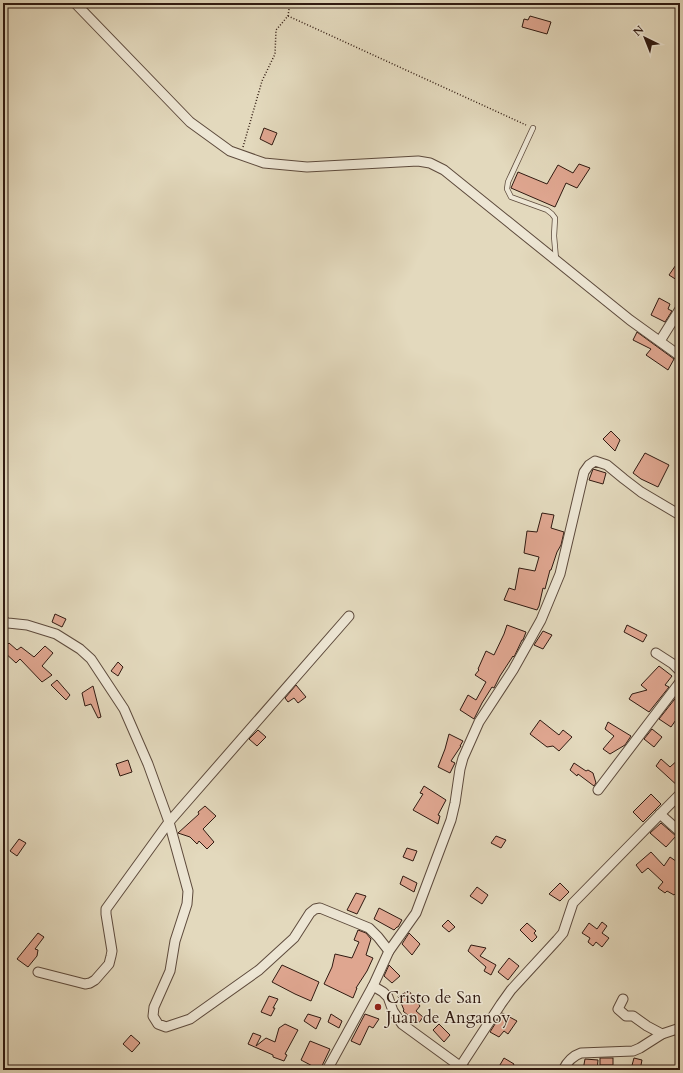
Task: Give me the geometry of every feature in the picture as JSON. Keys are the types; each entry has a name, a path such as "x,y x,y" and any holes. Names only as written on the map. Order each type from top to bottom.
{"street":[{"path":"75,3 190,122 230,151 264,163 307,167 418,162 430,163 444,170 630,320 680,356"},
{"path":"660,341 680,309"},
{"path":"327,1070 373,986 389,951 416,913 451,820 463,758 479,722 513,670 541,620 560,574 584,472 589,465 595,461 607,465 641,492 680,515"},
{"path":"38,972 85,984 95,980 109,964 112,951 106,909 169,822 348,616"},
{"path":"3,622 8,624 27,625 56,634 80,649 91,659 124,709 148,764 169,822 188,891 187,904 175,941 170,970 154,1007 153,1016 158,1024 166,1027 190,1020 259,970 294,938 310,913 315,909 320,908 369,928 378,936 389,951"},
{"path":"656,653 673,664 680,672"},
{"path":"598,790 680,682"},
{"path":"373,986 388,997 393,1011 402,1024 462,1069 511,990 563,933 573,903 680,794"},
{"path":"660,814 680,832"},
{"path":"622,999 618,1009 626,1016 633,1016 662,1034"},
{"path":"563,1070 574,1055 581,1053 633,1051 662,1034 680,1028"}],"lane":[{"path":"533,128 508,182 507,190 511,197 547,210 555,218 554,236 556,259"}],"path":[{"path":"241,155 262,81 275,54 276,30 288,16 290,3"},
{"path":"288,16 533,128"}],"building":[{"path":"530,16 551,22 547,34 522,27 524,19 528,20"},
{"path":"264,128 277,133 272,145 260,139"},
{"path":"579,164 590,168 577,188 566,183 555,207 511,188 518,172 547,184 558,165 573,173"},
{"path":"680,259 680,282 669,275"},
{"path":"659,298 670,304 668,309 672,311 665,322 651,315"},
{"path":"637,332 674,359 668,370 646,355 651,349 633,340"},
{"path":"611,431 620,440 615,451 603,439"},
{"path":"645,453 669,465 658,487 641,479 633,473"},
{"path":"593,469 606,473 603,484 589,480"},
{"path":"542,513 554,515 551,528 564,532 561,545 550,570 545,589 543,588 537,610 504,600 509,588 515,590 519,568 535,571 539,557 524,553 527,531 537,532"},
{"path":"55,614 66,619 62,627 52,622"},
{"path":"507,625 526,632 514,657 513,656 500,676 494,688 492,687 474,719 460,710 468,695 476,700 486,682 475,675 479,670 478,669 486,651 494,655"},
{"path":"627,625 647,635 643,642 624,632"},
{"path":"543,631 552,635 543,649 534,645"},
{"path":"9,643 17,650 21,647 34,657 45,646 53,653 42,666 52,675 42,682 20,659 16,663 3,651"},
{"path":"118,662 123,667 118,676 111,671"},
{"path":"659,666 672,676 665,685 669,687 649,712 629,699 632,694 647,690 641,685"},
{"path":"57,680 70,695 66,700 51,685"},
{"path":"296,685 306,697 298,703 294,698 288,702 285,698"},
{"path":"93,686 101,717 98,718 91,704 85,706 82,693"},
{"path":"678,695 680,696 680,714 671,727 659,719"},
{"path":"540,720 559,735 563,730 572,737 559,751 553,746 547,747 530,734"},
{"path":"608,722 631,736 625,745 610,754 603,749 614,736 605,729"},
{"path":"652,729 662,737 654,747 644,739"},
{"path":"258,730 266,737 257,746 249,739"},
{"path":"449,734 463,741 451,761 455,763 450,773 438,767"},
{"path":"680,758 680,788 656,766 661,759 670,767"},
{"path":"128,760 132,772 120,776 116,764"},
{"path":"574,763 586,771 588,770 593,773 596,783 594,786 570,770"},
{"path":"424,786 446,800 438,815 440,816 438,824 413,810 423,794 420,793"},
{"path":"651,794 661,804 643,822 633,812"},
{"path":"205,806 216,816 203,829 214,842 207,849 199,841 197,844 190,837 178,833 199,814 198,812"},
{"path":"661,823 676,836 666,847 650,833"},
{"path":"496,836 506,840 501,848 491,843"},
{"path":"19,839 26,843 17,856 10,851"},
{"path":"407,848 417,851 413,861 403,857"},
{"path":"651,852 664,866 670,857 680,864 680,889 674,895 667,891 665,893 658,888 663,882 648,868 642,873 636,865"},
{"path":"403,876 417,883 414,892 400,884"},
{"path":"560,883 569,892 560,901 549,894"},
{"path":"477,887 488,895 482,904 470,896"},
{"path":"356,893 366,896 357,914 347,910"},
{"path":"379,908 402,920 398,927 394,930 374,919"},
{"path":"448,920 455,927 449,932 442,926"},
{"path":"602,922 607,926 602,933 609,938 602,947 596,942 593,946 588,942 590,938 582,933 589,923 597,929"},
{"path":"527,923 536,931 534,933 537,937 532,942 520,930"},
{"path":"358,930 366,933 371,939 366,955 373,958 356,988 353,998 324,984 332,967 335,954 352,958 359,942 354,940"},
{"path":"38,933 44,937 35,949 38,950 37,956 28,967 17,959"},
{"path":"409,933 420,944 412,955 402,944"},
{"path":"471,945 486,948 480,956 496,965 491,975 484,971 486,967 468,951"},
{"path":"509,958 519,966 508,980 498,972"},
{"path":"282,965 319,982 311,1001 272,982"},
{"path":"389,965 400,976 392,983 384,976"},
{"path":"409,991 420,1006 416,1011 423,1017 418,1024 403,1011 404,1010 398,996"},
{"path":"269,996 278,999 271,1016 261,1012"},
{"path":"502,1013 517,1021 508,1034 504,1031 499,1037 490,1032"},
{"path":"308,1014 321,1018 316,1029 304,1021"},
{"path":"331,1014 342,1021 339,1028 328,1022"},
{"path":"365,1014 379,1019 373,1028 369,1026 360,1045 351,1041"},
{"path":"285,1024 298,1030 285,1054 287,1055 284,1061 248,1044 253,1033 261,1036 256,1046 266,1038 275,1042 279,1028"},
{"path":"439,1024 450,1035 444,1042 433,1030"},
{"path":"131,1035 140,1043 132,1052 123,1044"},
{"path":"310,1041 330,1049 320,1070 301,1060"},
{"path":"504,1058 514,1064 511,1070 497,1070"},
{"path":"600,1058 613,1058 613,1065 600,1065"},
{"path":"634,1058 642,1060 640,1070 631,1069"},
{"path":"585,1059 598,1060 597,1070 583,1070"}],"place":[{"name":"Cristo de San Juan de Anganoy","path":"378,1007"}]}
